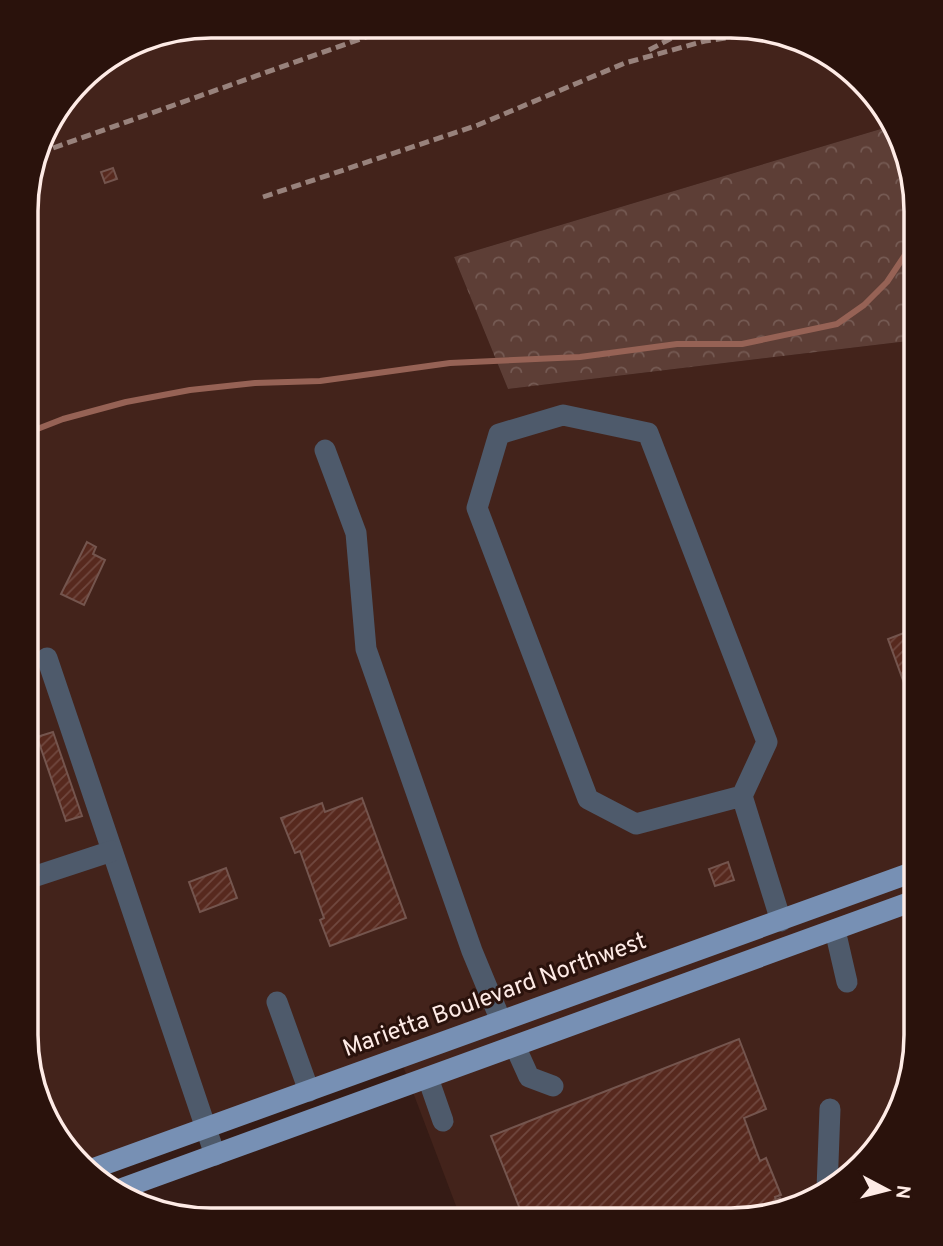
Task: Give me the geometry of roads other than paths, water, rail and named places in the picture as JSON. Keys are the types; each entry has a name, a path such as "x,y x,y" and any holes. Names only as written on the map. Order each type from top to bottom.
{"main road":[{"name":"Marietta Boulevard Northwest","path":"100,1166 904,876"},
{"path":"134,1189 215,1155 904,904"}],"lane":[{"path":"742,796 636,824 588,799 477,508 499,434 563,415 648,433 767,742 742,796 781,921"},
{"path":"325,450 356,533 366,649 468,939 500,1021"},
{"path":"47,659 215,1155"},
{"path":"38,875 112,851"},
{"path":"835,930 846,982"},
{"path":"277,1002 309,1091"},
{"path":"515,1046 529,1077 553,1086"},
{"path":"428,1078 443,1121"},
{"path":"827,1178 830,1109"}],"waterway":[{"path":"38,429 126,402 190,390 255,383 320,381 450,363 580,357 677,344 742,344 837,324 864,305 887,282 904,256"}],"railway":[{"path":"51,149 363,38"},
{"path":"649,50 672,38"},
{"path":"263,197 478,125 625,63 725,38"}]}
